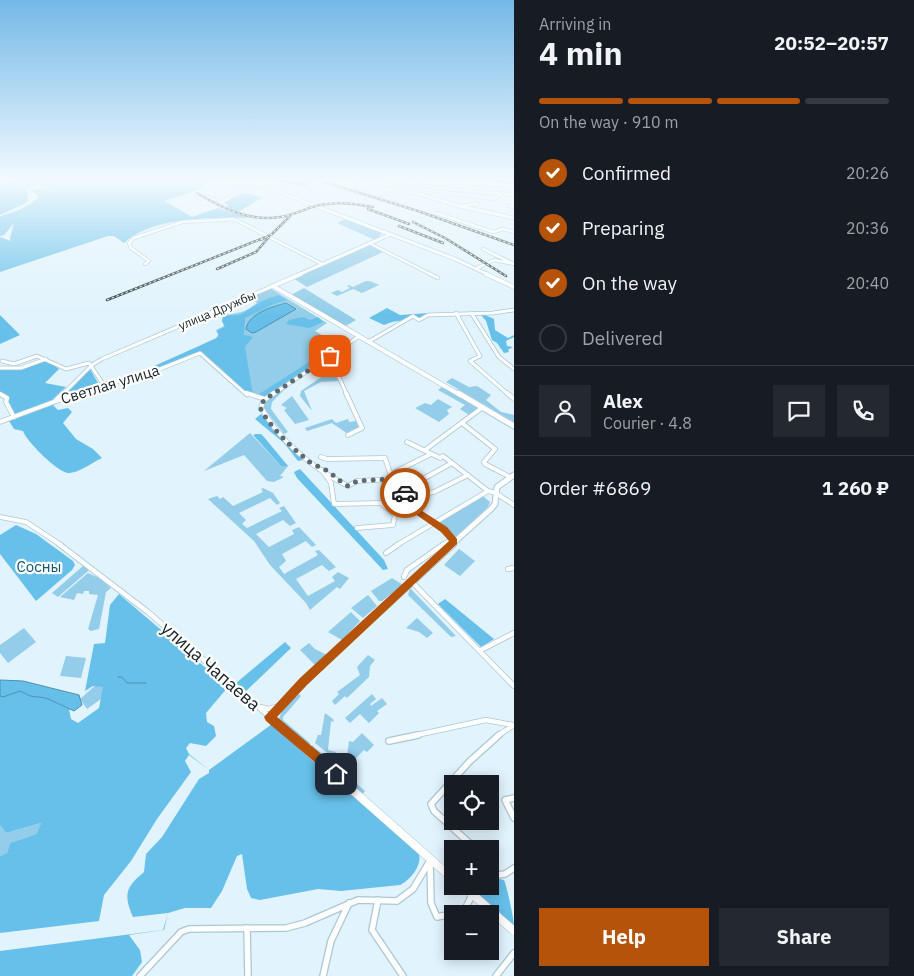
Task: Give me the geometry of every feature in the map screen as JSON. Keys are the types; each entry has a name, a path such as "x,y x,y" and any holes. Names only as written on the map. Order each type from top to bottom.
{"main road":[{"path":"367,226 471,268 514,288"},
{"path":"389,235 477,268 514,288"},
{"name":"улица Дружбы","path":"273,286 389,235"},
{"path":"273,286 514,426"},
{"path":"270,717 279,706 453,540 491,509 495,504 497,487 512,476"},
{"name":"улица Чапаева","path":"270,717 444,871"},
{"path":"472,895 514,931"}],"street":[{"path":"145,264 149,261 131,248 129,243 134,238 171,226"},
{"path":"250,226 322,264"},
{"path":"474,226 493,232 503,228 514,232"},
{"path":"369,244 438,278"},
{"path":"477,268 494,260 514,264 483,249"},
{"name":"улица Дружбы","path":"53,402 92,365 120,351 273,286"},
{"path":"368,342 413,316 419,320 428,314 472,314 514,310"},
{"path":"456,313 480,356 470,361 514,399"},
{"path":"472,314 499,357 514,369"},
{"path":"358,337 265,399 260,407 268,420 306,460 348,486 357,481 391,476 431,454"},
{"name":"Светлая улица","path":"0,422 103,384 135,379 200,353 248,395 265,399"},
{"path":"330,355 362,428 348,435"},
{"path":"2,360 14,364 37,356 48,359 66,369 89,363 103,384"},
{"path":"0,368 21,368 43,359 48,359"},
{"path":"0,394 7,398 6,402 14,417"},
{"path":"425,450 483,407"},
{"path":"462,423 495,449 484,462 485,464 512,476"},
{"path":"408,442 440,458 443,456 488,491 496,492 514,505"},
{"path":"321,457 327,459 385,458 391,476 408,497 414,509 434,522 453,540 407,570 404,577"},
{"path":"403,490 452,463"},
{"path":"320,468 331,483 334,504 381,504 395,515"},
{"path":"408,497 434,492 468,475"},
{"path":"386,553 434,522 488,491"},
{"path":"395,515 414,509"},
{"path":"357,528 393,525 395,523 395,515"},
{"name":"улица Чапаева","path":"0,516 26,522 80,559 149,612 270,717"},
{"path":"411,580 514,686"},
{"path":"481,650 514,633"},
{"path":"256,706 269,709 279,706"},
{"path":"389,741 486,720 514,725"},
{"path":"466,840 432,809 431,804 468,761 514,725"},
{"path":"514,798 506,800 514,818"},
{"path":"140,976 181,932 201,928 301,926 361,899 397,901 411,891 431,859"},
{"path":"431,859 431,903 438,917 444,916"},
{"path":"499,875 505,874 514,868"},
{"path":"467,905 472,895"},
{"path":"378,900 372,930 403,976"},
{"path":"323,976 331,941 349,903"},
{"path":"247,928 248,976"},
{"path":"496,976 514,953"},
{"path":"149,968 151,976"}],"shaded area":[{"path":"343,226 363,226 381,233 375,240"},
{"path":"369,245 383,252 307,287 293,278"},
{"path":"366,281 379,285 362,293 353,289 337,296 331,293 338,290 342,292 350,288 347,286 349,285 353,287"},
{"path":"270,288 327,323 315,331 341,346 264,398 246,393 201,352 196,353 191,350 216,338 218,335 216,330 224,326 223,316 247,310 257,303 249,297"},
{"path":"304,288 356,320 344,327 291,295"},
{"path":"286,303 296,309 256,332 252,333 246,329 248,323 256,315"},
{"path":"333,369 338,381 321,382 304,391 312,411 300,396 301,391"},
{"path":"452,378 469,387 477,386 491,395 486,400 501,412 514,415 514,422 446,382"},
{"path":"442,387 479,408 469,415 460,409 465,405 438,390"},
{"path":"285,389 272,402 271,409 288,432 284,434 263,407 267,400"},
{"path":"292,396 309,420 295,424 284,410 287,408 281,405"},
{"path":"438,399 452,407 447,410 449,414 439,422 415,408 425,403 431,405"},
{"path":"332,419 336,423 348,419 349,422 356,421 359,428 348,434 332,423 307,431 305,428"},
{"path":"250,433 281,466 288,466 280,476 284,477 274,482 267,481 244,455 204,471"},
{"path":"263,488 273,493 280,503 277,505 270,498 239,513 246,520 242,524 247,528 282,511 279,508 284,506 296,523 290,526 283,520 256,534 269,547 294,534 292,530 299,527 316,545 312,547 306,541 282,554 286,561 279,567 284,574 318,555 315,551 319,550 336,567 329,571 322,565 296,579 308,596 335,581 332,577 338,572 349,578 340,589 337,587 310,610 306,603 270,565 254,541 208,499 217,496 220,499 223,497 233,506 263,492 261,489"},
{"path":"483,496 490,502 488,507 454,538 438,523"},
{"path":"459,549 475,561 460,576 444,565"},
{"path":"83,566 88,571 58,597 52,593"},
{"path":"88,573 99,578 111,588 106,592 99,629 91,631 88,629 98,595 89,594 89,591 84,591 83,594 77,593 74,600 60,597"},
{"path":"392,578 403,585 382,601 379,601 371,591"},
{"path":"410,588 456,636 451,637 408,595"},
{"path":"368,595 377,606 363,618 351,608"},
{"path":"351,612 360,621 342,640 328,632"},
{"path":"417,618 433,633 427,638 419,632 406,628"},
{"path":"24,628 36,642 8,663 0,653 0,645"},
{"path":"309,643 315,649 327,655 316,666 300,650"},
{"path":"368,655 375,660 370,666 369,677 347,698 345,696 335,705 332,701 339,694 337,692 360,675 357,667"},
{"path":"66,656 86,658 81,678 60,676"},
{"path":"115,668 101,699 87,709 80,699"},
{"path":"0,680 23,681 79,695 82,705 74,711 46,698 30,696 20,691 3,697 0,696"},
{"path":"299,694 301,696 283,717 283,720 310,743 308,748 278,721 283,708"},
{"path":"372,694 376,699 370,704 371,706 382,698 387,704 377,711 379,713 369,723 360,714 350,723 345,718"},
{"path":"325,713 334,722 331,721 328,750 336,752 335,759 315,743 318,735 321,735"},
{"path":"362,733 374,745 367,752 364,750 347,767 344,764 349,741 353,742"},
{"path":"312,745 365,791 362,795 309,750"},
{"path":"41,823 38,834 10,843 7,853 0,856 0,825 6,833"}],"green space":[{"path":"0,226 12,226 4,235 0,236"},
{"path":"13,226 157,226 135,234 124,243 114,236 108,236 0,272 0,237 11,241"},
{"path":"278,295 287,300 245,318 244,335 253,337 245,347 253,395 246,393 201,351 154,369 152,367 217,338 219,335 217,331 225,327 222,321 224,316 240,315 262,301"},
{"path":"387,308 400,315 428,313 428,315 419,320 413,316 384,325 369,318"},
{"path":"483,314 494,319 495,330 508,338 514,335 514,337 506,341 507,346 513,347 508,350 509,352 504,353 497,343 492,340 486,321 481,315"},
{"path":"0,315 20,335 0,344"},
{"path":"303,317 310,320 318,317 323,322 309,328 286,324 289,320"},
{"path":"320,355 324,357 264,397 256,396"},
{"path":"42,360 49,361 59,369 45,383 66,387 52,400 15,414 7,402 8,396 0,393 0,369 22,369"},
{"path":"90,369 98,383 66,394"},
{"path":"52,404 58,410 68,408 72,412 63,423 76,439 93,449 102,458 77,471 64,472 43,456 25,436 23,431 14,429 9,421"},
{"path":"261,414 303,460 298,461 284,443 255,419"},
{"path":"261,434 288,466 281,466 253,435"},
{"path":"300,469 384,560 388,569 383,570 297,478 294,472"},
{"name":"Сосны","path":"16,525 36,534 73,561 75,565 72,570 36,601 0,554 0,535"},
{"path":"119,594 228,687 206,713 207,722 214,726 216,736 206,746 190,743 186,748 189,754 209,770 189,755 185,761 191,772 157,819 131,861 104,895 99,921 0,933 0,856 7,853 10,843 37,834 41,823 6,833 0,825 0,696 20,691 30,696 46,698 69,709 71,719 78,723 99,708 103,687 93,686 85,691 94,644 105,643 110,605"},
{"path":"445,599 494,639 481,647 438,604"},
{"path":"285,642 291,648 245,692 235,684"},
{"path":"272,724 419,854 417,868 408,880 400,885 341,891 318,889 260,900 251,898 247,889 242,854 237,856 222,891 211,908 185,908 168,913 133,917 127,897 128,892 133,882 144,872 146,854 162,837 199,779 209,773 209,770"},
{"path":"499,879 504,880 514,926 499,913 499,905 491,905 479,895 499,895"},
{"path":"168,913 164,930 129,935 140,950 142,962 132,976 0,976 0,951 163,930"}],"waterway":[{"path":"118,677 122,677 127,683 146,683"}],"railway":[{"path":"261,240 272,234 280,226"},
{"path":"399,226 443,243"},
{"path":"420,226 445,238 506,276"},
{"path":"459,226 514,245"},
{"path":"107,300 266,237"},
{"path":"217,269 256,252 269,237"}],"way so far":[{"path":"330,356 264,400 260,407 262,411 268,420 306,460 326,470 344,484 350,486 357,481 392,479 405,493"}],"route":[{"path":"336,774 270,717 303,682 454,541 434,522 417,512 405,493"}]}
